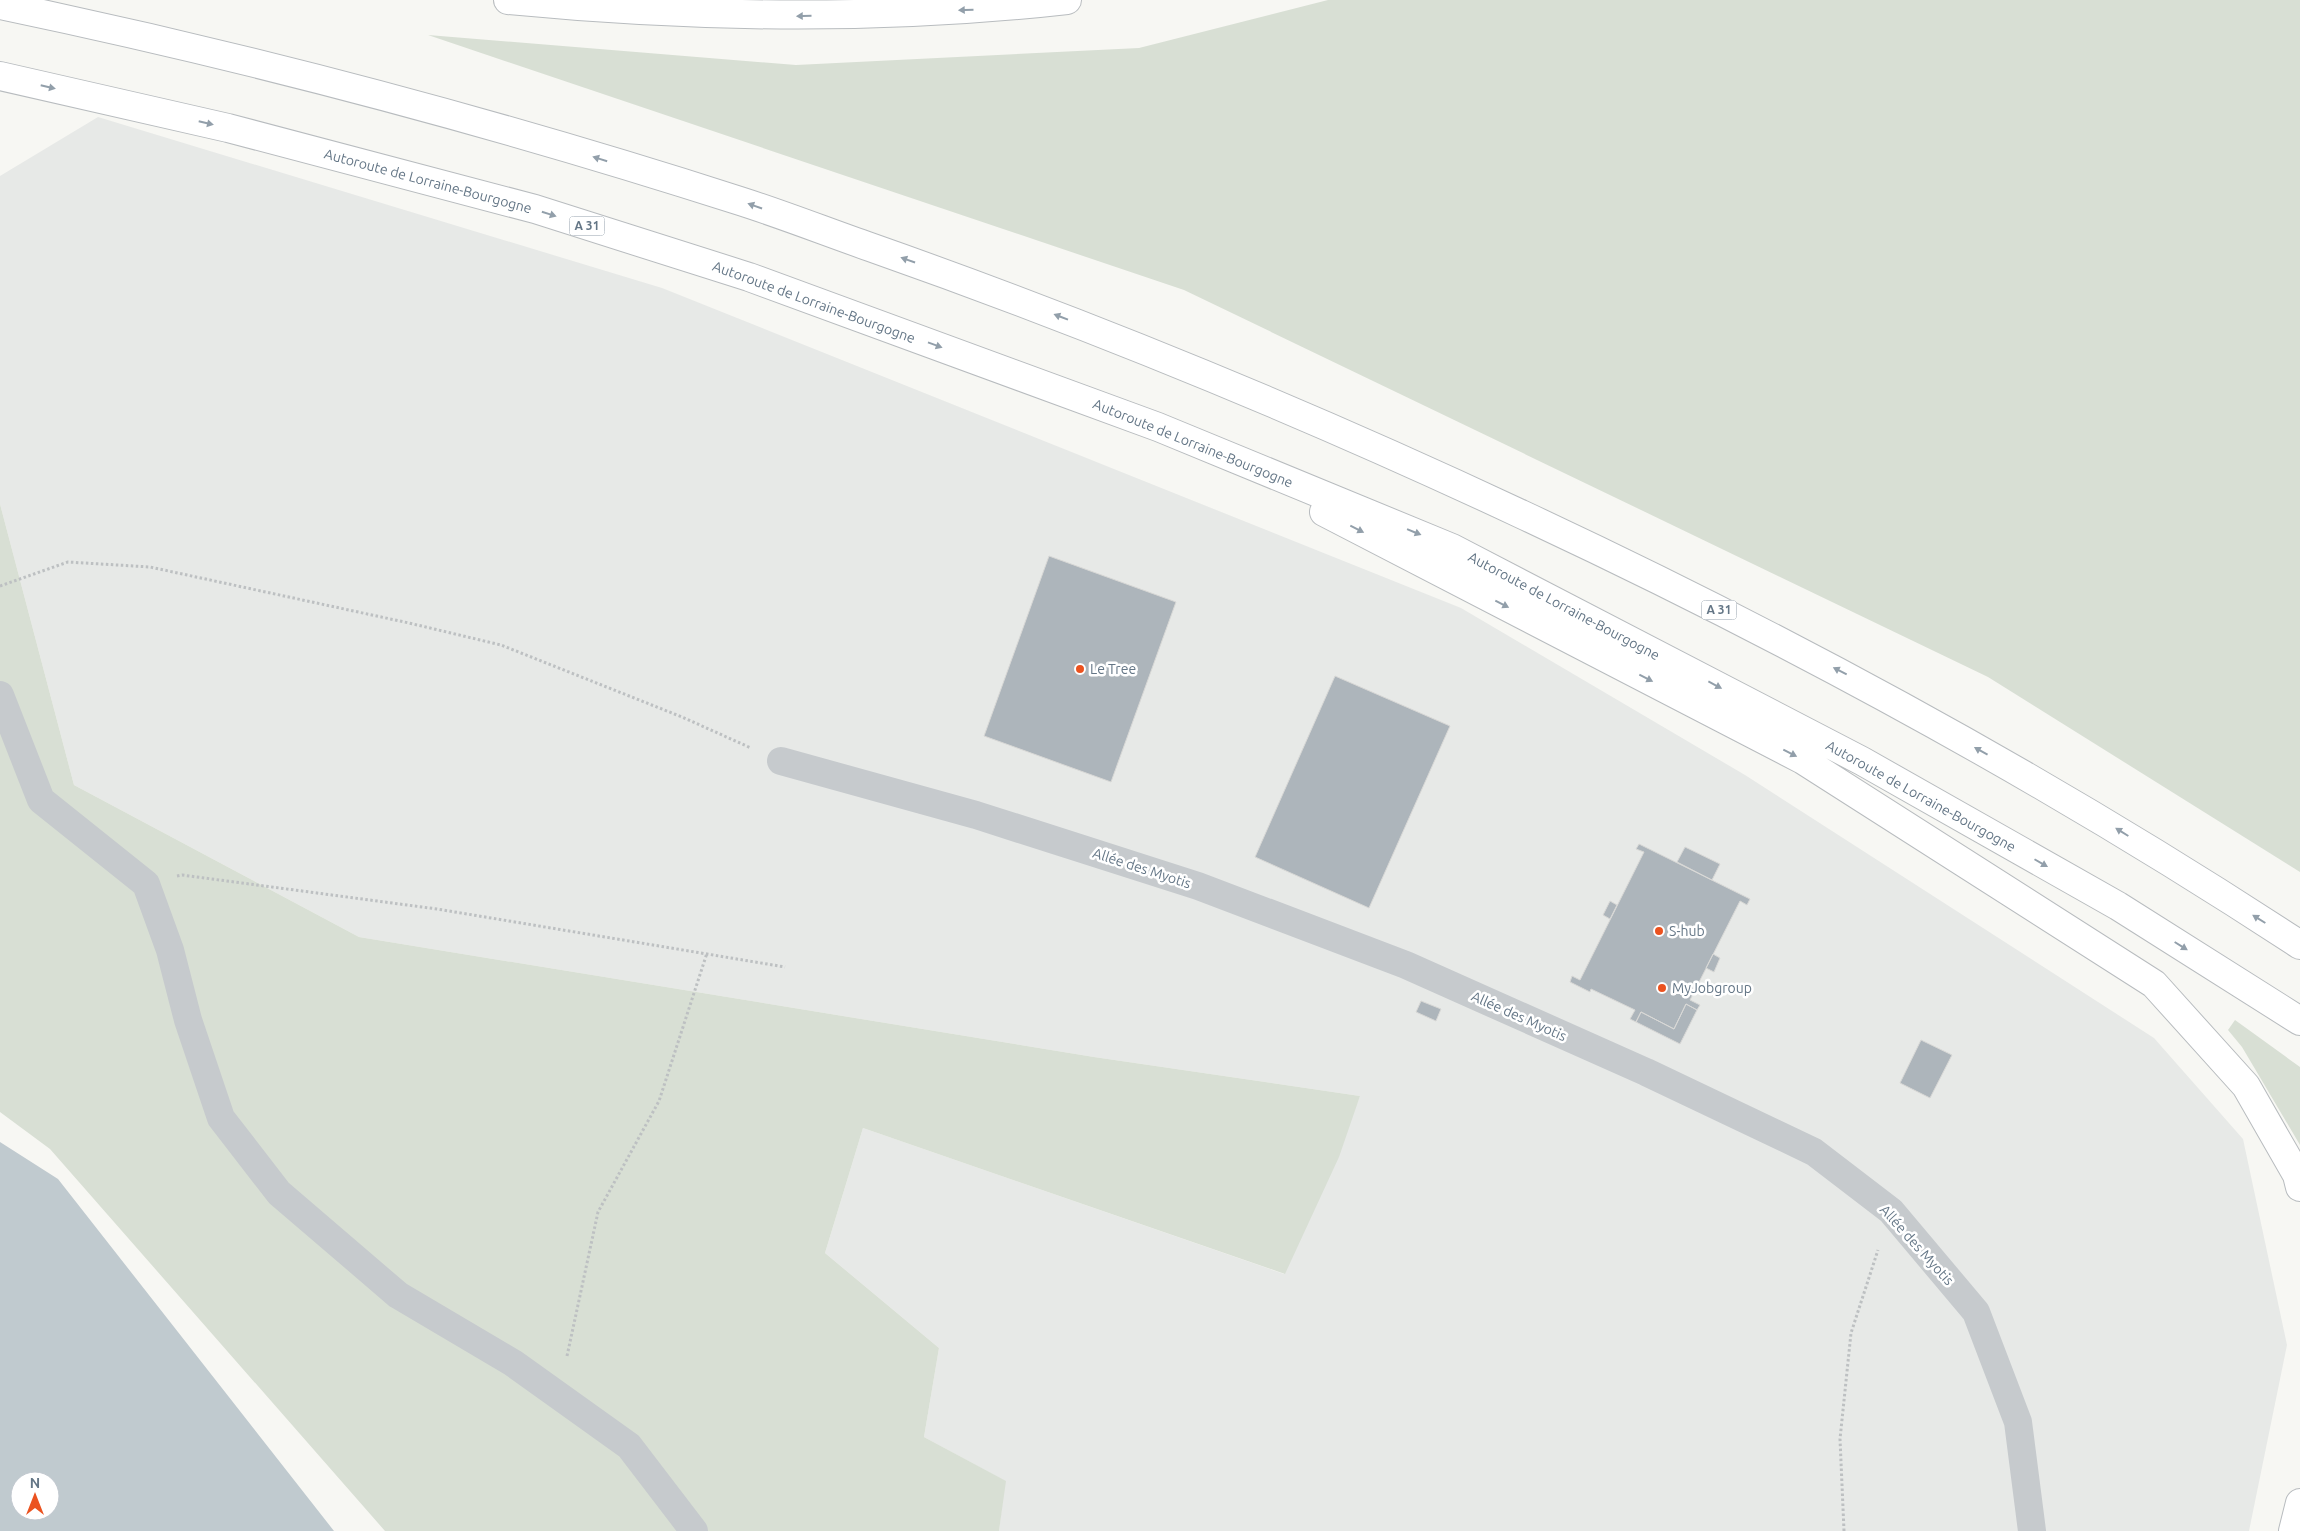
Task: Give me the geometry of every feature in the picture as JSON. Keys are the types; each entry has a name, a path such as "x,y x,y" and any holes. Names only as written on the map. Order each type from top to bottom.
{"highway":[{"path":"508,0 562,5 799,16 983,10 1067,0"},
{"name":"A 31","path":"0,4 238,58 512,133 741,202 939,271 1106,334 1395,455 1625,563 1846,674 2096,815 2300,945"},
{"name":"Autoroute de Lorraine-Bourgogne","path":"0,76 228,128 535,209 749,277 1158,427 1452,548 1862,762 2118,906 2300,1020"},
{"path":"1158,427 1803,760 2154,984 2246,1086 2296,1175 2300,1187"},
{"path":"2293,1531 2300,1503"}],"street":[{"path":"0,695 41,800 146,884 170,950 188,1020 221,1118 279,1193 398,1295 513,1363 629,1446 694,1531"},
{"name":"Allée des Myotis","path":"781,761 976,815 1198,886 1406,965 1646,1072 1814,1152 1891,1211 1976,1312 2018,1422 2032,1531"}],"path":[{"path":"0,586 68,562 150,567 409,623 510,649 682,717 781,761"},
{"path":"146,884 182,875 437,910 785,967"},
{"path":"567,1356 598,1212 659,1101 707,953"},
{"path":"1844,1531 1840,1439 1851,1333 1891,1211"}],"shaded area":[{"path":"1328,0 2300,0 2300,872 1988,677 1184,290 428,35 796,65 1139,48"},
{"path":"98,117 662,288 1461,608 1745,775 2154,1038 2243,1139 2287,1345 2249,1531 999,1531 1005,1481 924,1437 939,1348 825,1253 863,1128 1284,1274 1360,1096 1094,1057 359,937 74,785 0,504 0,176"},
{"path":"0,504 74,785 359,937 1094,1057 1360,1096 1339,1157 1285,1274 863,1128 825,1253 939,1348 924,1437 1006,1481 999,1531 385,1531 50,1149 0,1112"},
{"path":"2235,1020 2300,1067 2300,1145 2242,1047 2228,1030"},
{"path":"0,1142 58,1179 334,1531 0,1531"}],"building":[{"name":"Le Tree","path":"1049,556 1176,602 1111,782 984,736"},
{"path":"1335,676 1450,726 1369,908 1255,857"},
{"path":"1639,844 1750,899 1747,905 1740,901 1690,1000 1700,1005 1697,1010 1686,1004 1674,1029 1641,1012 1636,1022 1630,1019 1635,1010 1591,989 1590,992 1570,982 1572,976 1580,980 1644,852 1636,849"},
{"path":"1685,847 1720,864 1712,880 1677,862"},
{"path":"1610,901 1617,905 1610,919 1603,915"},
{"path":"1713,954 1720,958 1714,972 1706,968"},
{"path":"1421,1001 1441,1009 1436,1021 1416,1012"},
{"path":"1686,1004 1697,1010 1680,1044 1636,1022 1641,1012 1674,1029"},
{"path":"1921,1040 1952,1055 1930,1098 1900,1083"}],"place":[{"name":"Le Tree","path":"1080,669"},
{"name":"S-hub","path":"1659,931"},
{"name":"MyJobgroup","path":"1662,988"}]}
